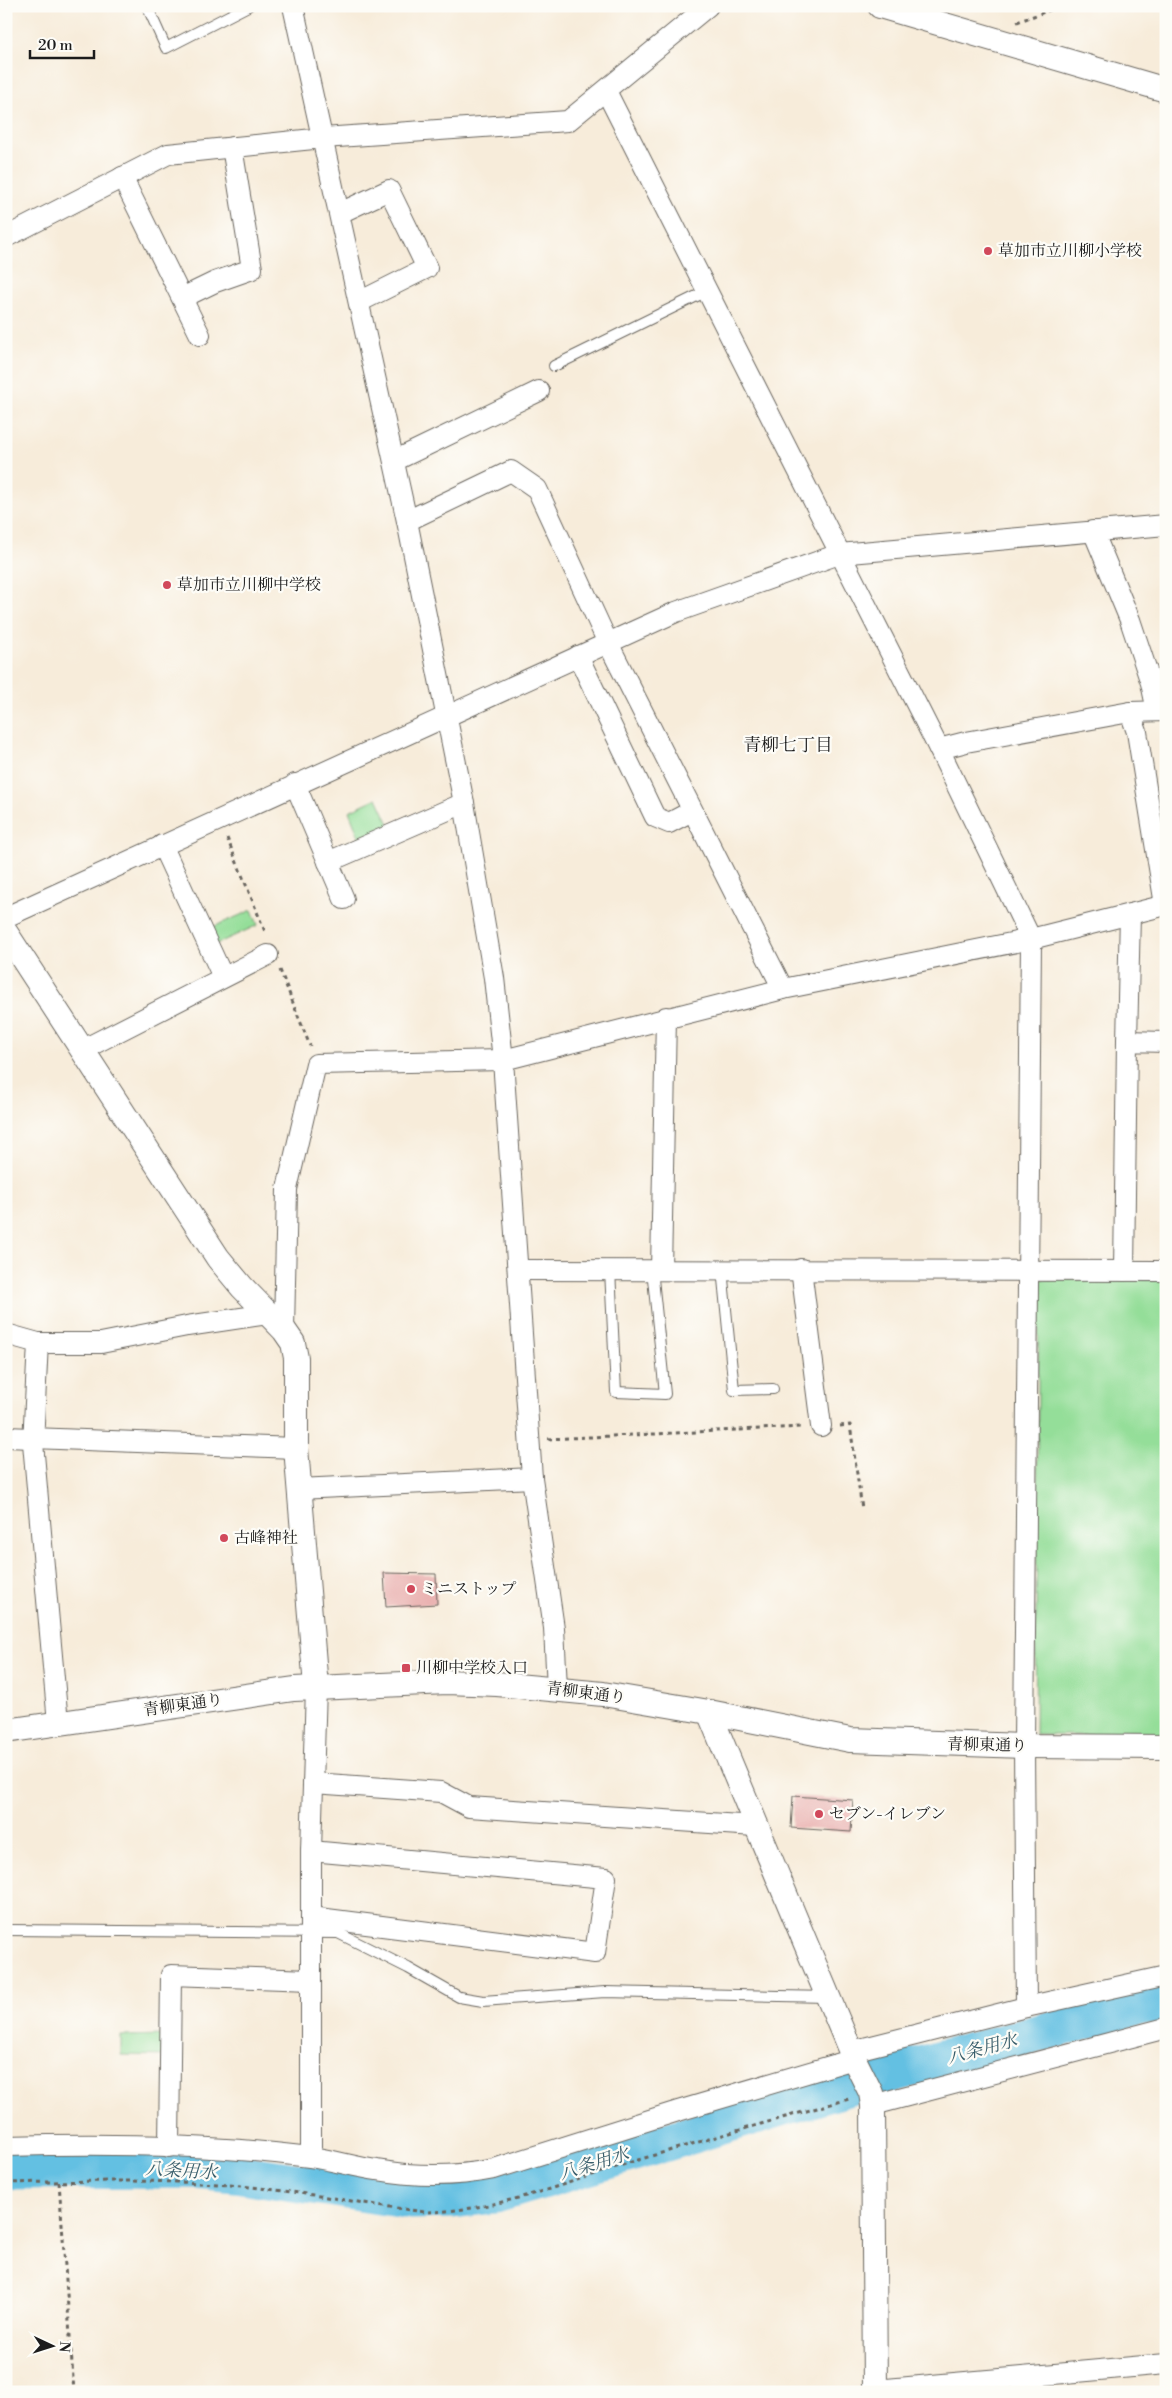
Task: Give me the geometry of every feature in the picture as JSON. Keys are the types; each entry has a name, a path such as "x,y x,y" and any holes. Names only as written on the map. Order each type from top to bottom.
{"street":[{"path":"293,6 407,521 464,803 494,978 503,1060 532,1478 554,1628 557,1688"},
{"path":"6,236 168,154 323,138 568,121 708,6"},
{"path":"880,6 1166,90"},
{"path":"606,91 709,290 1031,940 1030,1270 1024,1746 1026,2007"},
{"path":"182,298 215,282 252,269 232,147"},
{"path":"122,177 200,335"},
{"path":"340,213 389,190 427,268 359,302"},
{"path":"394,461 538,391"},
{"path":"407,521 511,471 537,489 608,643 782,989"},
{"path":"6,917 294,784 447,717 676,612 839,554 1166,525"},
{"path":"938,749 966,742 1130,712 1162,711 1130,620 1093,531"},
{"path":"578,656 655,817 668,822 692,811"},
{"path":"276,1322 287,1189 316,1064 503,1060 782,989 1031,940 1165,905 1137,732 1130,712"},
{"path":"294,784 344,899"},
{"path":"328,862 464,803"},
{"path":"162,845 223,977"},
{"path":"1124,1271 1130,914"},
{"path":"6,933 218,1258 293,1343 296,1358 298,1489 316,1687 311,1851 311,2157"},
{"path":"82,1050 268,955"},
{"path":"656,1269 666,1017"},
{"path":"1127,1041 1166,1042"},
{"path":"801,1269 821,1426"},
{"path":"518,1270 1166,1271"},
{"path":"6,1334 38,1343 101,1343 187,1326 276,1322"},
{"path":"38,1343 33,1438 58,1723"},
{"path":"6,1437 296,1448"},
{"path":"298,1489 532,1478"},
{"name":"青柳東通り","path":"6,1731 316,1687 447,1682 557,1688 709,1712 850,1740 1024,1746 1166,1747"},
{"path":"709,1712 755,1826 872,2099 875,2391 1166,2364"},
{"path":"313,1783 441,1792 469,1807 755,1826"},
{"path":"311,1851 606,1878 595,1953 311,1925"},
{"path":"169,2147 171,1975 311,1980"},
{"path":"6,2146 169,2147 311,2157 378,2170 464,2176 494,2169 853,2055 1026,2007 1166,1976"},
{"path":"872,2099 1166,2028"}],"lane":[{"path":"152,6 148,8 166,48 248,6"},
{"path":"554,366 709,290"},
{"path":"610,1270 616,1392 665,1394 656,1269"},
{"path":"722,1269 734,1390 773,1390"},
{"path":"6,1930 311,1925 338,1933 408,1968 459,1997 483,2001 605,1992 829,1996"}],"path":[{"path":"1015,23 1061,6"},
{"path":"530,1440 850,1425 862,1509"},
{"path":"59,2182 74,2392"}],"green space":[{"path":"377,798 390,826 361,842 349,811"},
{"path":"252,910 258,925 212,946 206,930"},
{"path":"1039,1279 1166,1280 1166,1736 1035,1735"},
{"path":"168,2035 168,2056 121,2055 121,2036"}],"building":[{"path":"384,1573 436,1574 437,1604 386,1607"},
{"path":"793,1796 853,1800 851,1832 791,1828"}],"waterway":[{"name":"八条用水","path":"6,2170 194,2169 235,2173 412,2200 453,2199 495,2194 890,2074 1140,2006 1166,2003"}],"place":[{"name":"草加市立川柳小学校","path":"988,251"},
{"name":"草加市立川柳中学校","path":"167,585"},
{"name":"古峰神社","path":"224,1538"},
{"name":"ミニストップ","path":"411,1589"},
{"name":"川柳中学校入口","path":"406,1668"},
{"name":"セブン-イレブン","path":"819,1814"}],"district":[{"name":"青柳七丁目","path":"788,745"}]}
